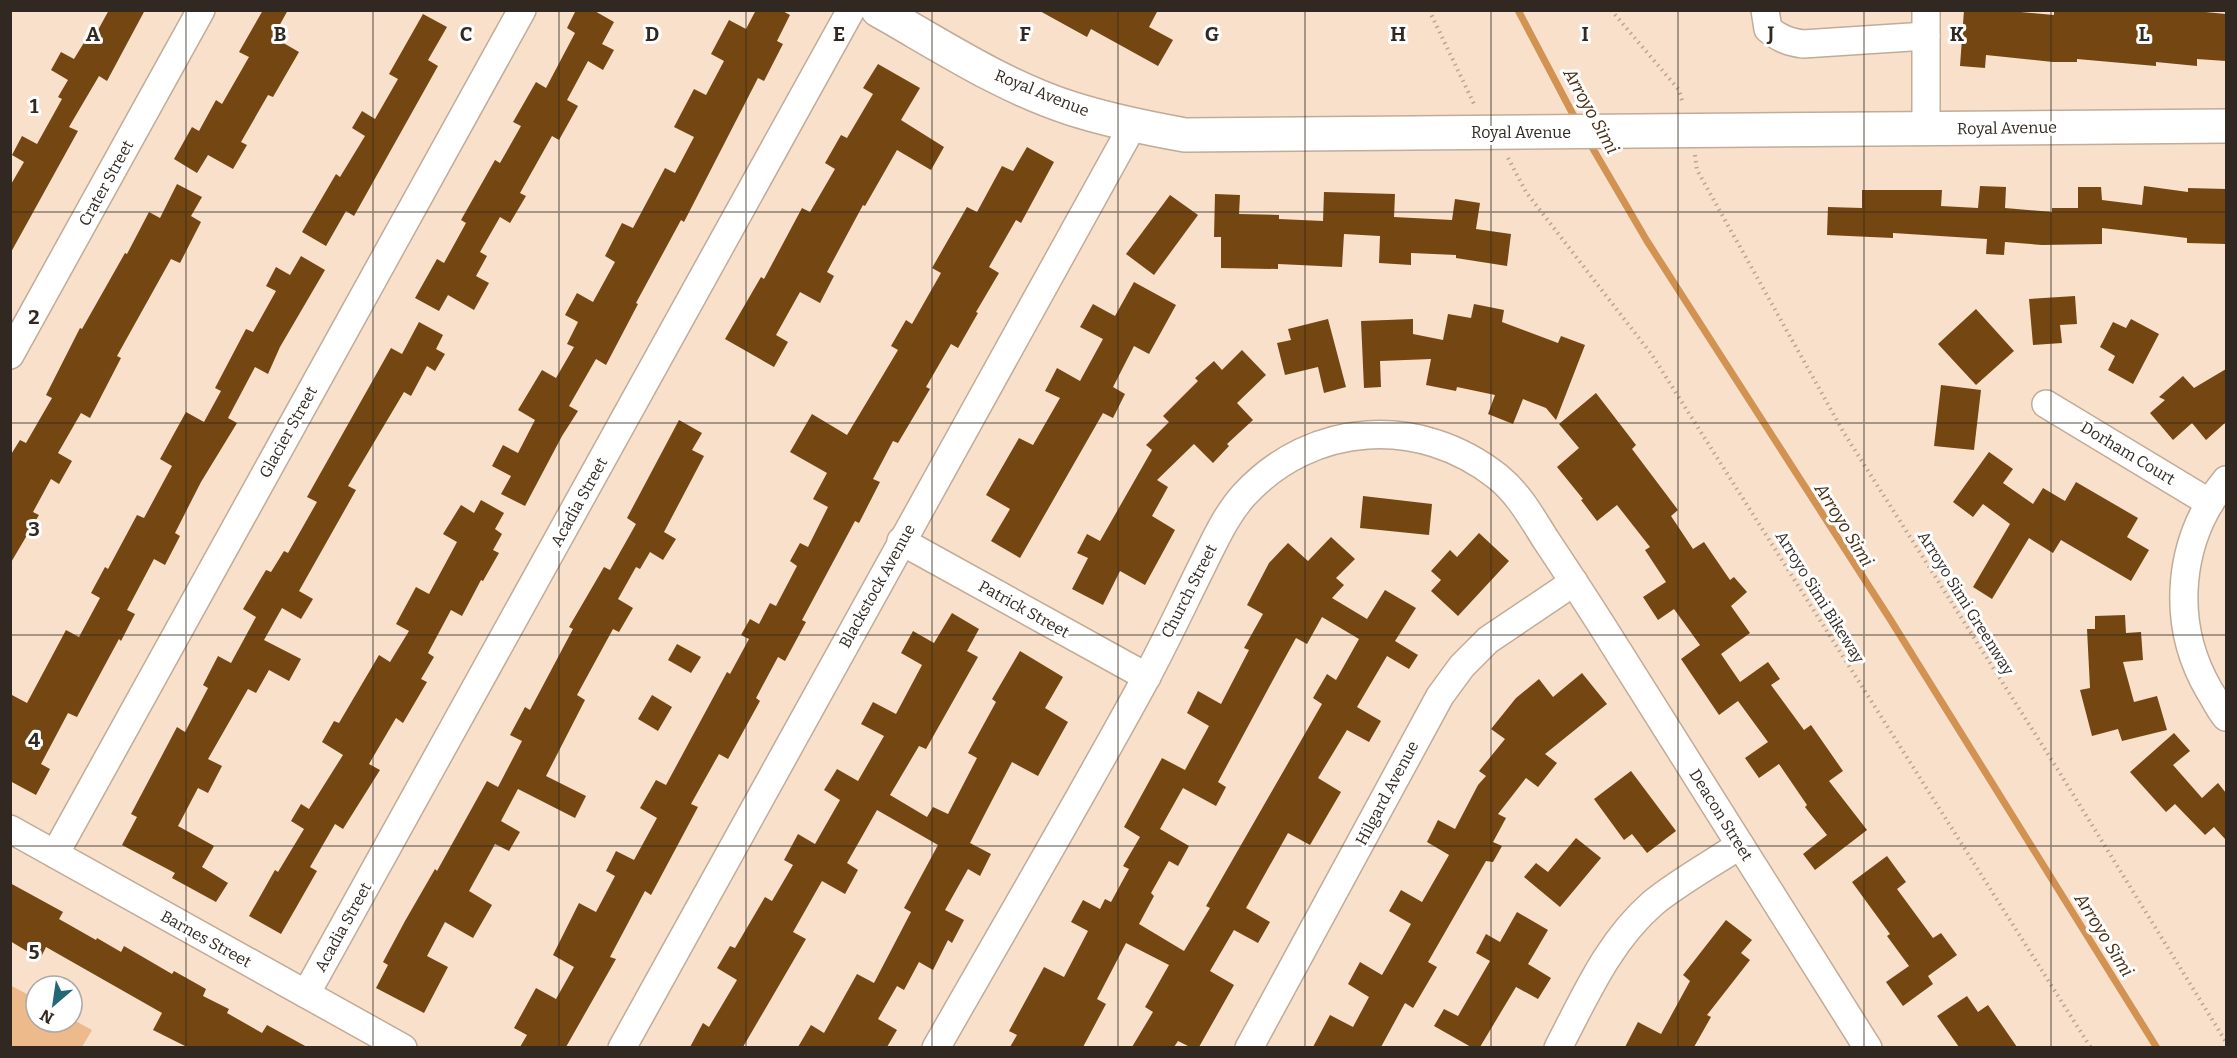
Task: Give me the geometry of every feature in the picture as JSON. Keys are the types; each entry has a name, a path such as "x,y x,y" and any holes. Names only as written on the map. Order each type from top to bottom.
{"main road":[{"name":"Royal Avenue","path":"878,10 1007,82 1068,107 1133,125 1185,135 2226,126"}],"street":[{"name":"Crater Street","path":"10,355 201,10"},
{"name":"Glacier Street","path":"55,854 522,10"},
{"name":"Acadia Street","path":"306,994 851,10"},
{"path":"1765,10 1768,28 1777,37 1803,44 1926,23 1926,129"},
{"name":"Blackstock Avenue","path":"622,1047 1133,125"},
{"name":"Dorham Court","path":"2046,404 2210,503"},
{"name":"Church Street","path":"936,1047 1147,677 1222,525 1243,497 1287,460 1315,447 1353,435 1380,433 1413,438 1448,448 1477,462 1514,492 1575,582"},
{"path":"2226,480 2210,503 2192,541 2183,586 2185,628 2196,668 2226,717"},
{"name":"Patrick Street","path":"902,541 1147,677"},
{"name":"Deacon Street","path":"1575,582 1869,1047"},
{"name":"Hilgard Avenue","path":"1249,1047 1440,696 1461,666 1488,640 1575,582"},
{"name":"Barnes Street","path":"10,829 403,1047"},
{"path":"1558,1047 1608,954 1626,931 1654,903 1740,844"}],"path":[{"path":"1429,10 1473,103"},
{"path":"1611,10 1682,96"},
{"name":"Arroyo Simi Bikeway","path":"1514,169 1526,192 1652,355 2091,1047"},
{"name":"Arroyo Simi Greenway","path":"1698,170 1844,433 2058,770 2226,1042"}],"shaded area":[{"path":"10,985 24,993 24,1034 84,1034 84,1026 92,1030 82,1047 11,1047"}],"building":[{"path":"109,10 145,10 107,81 99,76 69,127 78,131 10,254 10,186 24,162 12,155 22,136 37,144 62,99 58,97 68,80 51,70 61,52 74,59 88,36 93,39"},
{"path":"263,10 288,10 273,37 299,52 273,97 268,95 241,142 247,145 233,169 208,155 197,173 174,159 192,127 199,131 216,100 222,104 249,57 239,52"},
{"path":"576,10 593,10 614,22 602,44 614,50 603,70 588,61 567,100 578,106 559,140 552,136 520,193 526,196 510,223 500,217 480,252 487,256 476,276 489,283 474,310 448,295 439,311 415,298 437,259 444,263 466,223 461,220 495,160 500,163 521,126 513,122 536,82 546,88 575,33 567,28"},
{"path":"756,10 781,10 790,15 777,41 783,44 764,81 758,78 684,222 681,220 636,303 638,304 606,365 596,359 569,406 578,411 525,506 501,494 511,476 492,466 503,445 518,453 535,420 518,410 542,370 556,378 574,347 567,344 578,322 565,315 577,293 593,302 615,262 605,256 622,223 633,228 665,168 675,173 694,137 674,127 694,89 706,95 724,61 711,54 729,20 746,29"},
{"path":"1038,10 1158,10 1149,27 1173,40 1158,66 1091,29 1087,37"},
{"path":"1964,10 2000,10 2054,15 2054,10 2185,10 2226,14 2226,61 2197,59 2197,66 2156,62 2156,66 2077,59 2077,62 2053,62 1986,55 1985,68 1960,66"},
{"path":"423,14 447,27 428,60 438,66 354,216 346,211 326,246 302,232 336,174 340,177 365,136 352,128 362,111 375,119 398,79 389,74"},
{"path":"878,64 920,88 901,120 944,147 931,170 897,150 865,206 863,205 827,272 834,276 820,303 800,292 776,335 788,342 774,367 725,339 761,277 764,279 802,208 810,212 835,169 825,163 841,135 847,138 873,94 863,88"},
{"path":"1027,147 1054,162 1021,223 1016,220 989,267 999,273 958,348 951,344 926,387 930,389 898,443 893,441 873,479 880,482 859,523 855,521 802,620 806,622 785,661 778,657 756,698 760,701 728,759 719,754 691,804 698,807 651,895 645,891 610,957 616,959 566,1047 520,1047 527,1035 514,1028 536,988 556,999 574,967 553,955 579,903 596,912 615,876 606,871 616,851 634,860 657,818 640,808 656,780 666,785 727,672 730,674 749,639 741,635 750,619 759,624 770,603 776,606 797,566 790,561 800,543 808,547 828,507 813,499 827,473 790,452 812,414 847,435 898,350 891,346 906,320 912,324 941,273 932,268 967,207 977,212 1002,166 1013,171"},
{"path":"177,184 202,197 191,216 201,222 180,263 171,259 117,356 121,358 90,418 81,413 58,453 72,461 59,484 51,479 33,512 39,515 10,564 10,456 20,440 26,443 52,398 46,395 80,328 82,329 125,253 127,254 149,212 160,218"},
{"path":"1980,186 2006,187 2005,208 2052,212 2052,208 2078,208 2078,187 2101,187 2102,200 2142,205 2144,186 2188,192 2188,188 2226,189 2226,244 2187,243 2187,238 2102,228 2102,244 2042,245 2005,242 2004,255 1986,254 1987,239 1893,233 1893,238 1827,235 1828,207 1862,208 1862,190 1942,190 1941,206 1978,208"},
{"path":"1324,192 1395,194 1394,217 1452,220 1455,199 1480,203 1476,229 1511,234 1507,266 1456,258 1456,255 1411,253 1411,265 1379,263 1380,236 1344,234 1342,267 1278,264 1278,269 1221,268 1221,237 1214,237 1215,194 1240,195 1239,214 1279,215 1279,219 1323,221"},
{"path":"1170,195 1198,215 1154,275 1126,254"},
{"path":"301,256 325,270 280,347 268,374 255,367 228,418 237,423 201,482 175,533 180,536 165,565 154,559 127,610 135,614 77,717 68,713 41,764 50,769 36,795 10,781 10,694 27,703 66,630 79,637 100,598 91,593 105,567 108,569 137,515 144,518 172,466 160,459 186,412 204,422 221,391 215,388 246,329 253,332 276,291 266,286 276,267 290,275"},
{"path":"1134,282 1176,305 1149,354 1134,346 1113,387 1125,394 1113,418 1103,413 1020,558 991,541 1010,509 986,495 1019,438 1033,445 1060,398 1045,391 1057,368 1080,381 1103,339 1080,327 1093,304 1115,316"},
{"path":"2075,296 2077,324 2060,325 2062,343 2033,345 2029,299"},
{"path":"1474,304 1504,310 1502,322 1558,343 1561,336 1585,345 1556,420 1546,408 1523,399 1513,424 1488,414 1495,395 1457,387 1456,391 1426,385 1431,359 1380,361 1381,387 1364,388 1361,321 1413,319 1413,334 1443,340 1448,314 1471,318"},
{"path":"1976,309 2014,351 1976,385 1938,344"},
{"path":"1328,319 1346,387 1324,393 1318,367 1285,375 1277,343 1291,340 1288,329"},
{"path":"2131,319 2159,334 2133,384 2108,370 2115,356 2100,347 2113,322 2126,328"},
{"path":"419,322 443,335 436,349 445,354 435,371 427,366 411,396 404,392 348,486 356,490 299,591 313,599 301,619 282,608 264,640 301,659 289,681 269,670 256,693 248,689 208,759 222,766 208,793 198,788 178,826 214,846 202,867 228,883 216,902 172,878 175,873 122,845 137,817 131,814 177,727 185,732 208,688 203,685 218,656 231,663 256,617 243,609 266,570 271,572 284,551 288,553 317,502 307,497 391,348 402,354"},
{"path":"1242,350 1266,375 1237,403 1253,420 1227,444 1229,446 1213,463 1194,444 1157,480 1168,487 1152,516 1175,530 1145,585 1120,571 1103,605 1072,589 1088,558 1077,553 1087,534 1100,541 1152,450 1146,445 1169,422 1163,416 1198,381 1195,378 1214,361 1222,370"},
{"path":"2226,369 2226,422 2206,440 2192,423 2173,440 2150,413 2165,400 2159,397 2183,376 2194,388"},
{"path":"1941,385 1981,390 1974,450 1934,446"},
{"path":"1596,393 1636,445 1632,449 1678,510 1671,516 1693,549 1704,542 1730,580 1734,577 1747,592 1731,606 1750,633 1721,654 1740,682 1768,662 1780,679 1771,685 1804,730 1811,725 1843,771 1829,781 1867,830 1815,870 1803,854 1827,835 1805,807 1807,805 1779,764 1759,778 1745,758 1768,742 1738,701 1719,715 1681,659 1700,645 1674,609 1658,620 1643,597 1666,582 1645,550 1650,547 1617,505 1597,521 1581,500 1583,499 1557,467 1579,448 1559,424"},
{"path":"679,420 702,433 692,450 704,456 664,532 676,539 663,560 650,552 640,569 636,567 618,599 633,608 619,632 613,629 577,695 585,700 546,776 586,796 575,818 518,789 501,821 520,832 509,851 495,844 469,891 492,905 473,938 445,922 427,956 448,967 424,1013 376,988 388,965 383,962 487,781 498,787 522,741 510,735 525,707 530,710 573,629 569,627 604,567 610,570 636,524 627,518"},
{"path":"1989,452 2013,469 2003,483 2033,504 2043,488 2065,501 2076,482 2138,518 2127,537 2149,550 2131,581 2061,540 2053,553 2029,538 1992,599 1973,587 2010,524 1983,504 1973,517 1953,502"},
{"path":"1363,496 1432,504 1429,535 1360,528"},
{"path":"481,500 504,513 495,529 502,534 493,550 499,553 483,581 481,580 462,616 451,610 428,653 434,657 421,679 427,682 403,723 396,718 369,764 380,770 343,829 335,824 310,867 317,871 281,934 249,916 275,870 278,872 304,829 291,821 301,804 309,809 343,755 322,742 334,721 339,723 379,655 390,662 409,631 396,624 416,587 429,594 457,542 443,534 461,505 474,513"},
{"path":"1479,533 1509,561 1458,616 1431,591 1441,580 1431,571 1450,550 1457,557"},
{"path":"1331,537 1355,559 1336,578 1344,585 1332,598 1367,619 1385,590 1416,608 1395,641 1418,655 1409,669 1387,656 1357,707 1381,721 1369,742 1347,730 1318,778 1341,792 1310,845 1288,833 1246,908 1270,922 1258,943 1234,930 1210,971 1234,985 1199,1047 1190,1047 1178,1041 1174,1047 1132,1047 1153,1012 1145,1007 1169,965 1126,943 1097,999 1106,1004 1083,1047 1010,1047 1017,1035 1009,1031 1044,967 1064,977 1088,931 1071,922 1083,900 1100,909 1105,899 1111,902 1129,869 1123,866 1140,837 1124,827 1162,758 1185,770 1209,726 1187,713 1198,691 1221,704 1249,650 1244,648 1263,614 1247,605 1269,563 1288,543 1308,561","holes":["1322,617 1359,639 1336,680 1327,674 1313,698 1322,704 1206,906 1210,908 1184,951 1139,924 1154,896 1151,893 1169,861 1178,866 1189,846 1160,829 1183,788 1216,806 1226,787 1218,782 1296,638 1307,644"]},
{"path":"952,613 979,629 967,651 978,657 926,749 919,746 890,795 927,817 933,807 948,814 977,758 968,753 996,702 992,699 1020,651 1063,677 1045,708 1068,722 1038,776 1012,762 970,843 991,854 980,876 968,869 945,910 964,920 952,943 948,940 933,970 919,962 904,990 897,986 878,1019 897,1030 887,1047 798,1047 811,1025 824,1033 857,974 874,983 911,912 904,908 938,845 877,810 847,863 858,870 845,894 822,881 793,932 806,939 743,1047 690,1047 703,1023 709,1027 737,980 717,968 730,946 735,948 765,897 772,901 793,865 784,860 798,834 815,844 840,800 824,790 837,769 858,781 884,736 861,724 873,702 896,714 922,665 901,653 913,631 934,643"},
{"path":"2125,615 2126,633 2141,632 2143,660 2123,662 2134,702 2157,696 2167,730 2122,741 2118,729 2092,736 2080,690 2090,688 2087,629 2095,629 2095,616"},
{"path":"677,644 701,657 691,673 668,660"},
{"path":"1582,673 1607,704 1545,754 1557,763 1538,787 1526,778 1498,814 1506,818 1493,842 1502,846 1493,862 1486,861 1428,962 1437,967 1413,1008 1405,1003 1381,1047 1313,1047 1330,1015 1353,1027 1369,997 1348,984 1360,962 1382,975 1411,924 1389,911 1401,890 1422,902 1449,855 1427,842 1438,820 1455,829 1478,785 1486,776 1479,771 1505,739 1491,729 1516,698 1539,679 1553,697"},
{"path":"652,695 672,707 658,731 638,719"},
{"path":"2174,733 2190,751 2173,765 2202,798 2218,783 2226,793 2226,840 2214,827 2205,835 2175,804 2166,812 2130,772"},
{"path":"1631,771 1676,831 1647,853 1632,834 1624,840 1594,799"},
{"path":"1576,838 1601,858 1560,907 1524,877 1536,863 1548,872"},
{"path":"1887,856 1906,882 1897,889 1933,938 1941,933 1957,955 1928,976 1933,984 1903,1006 1886,982 1909,966 1887,936 1890,934 1852,882"},
{"path":"10,883 63,912 59,919 96,940 97,938 121,952 124,946 172,974 174,971 206,989 203,996 229,1009 227,1013 262,1033 267,1025 307,1047 187,1047 153,1030 162,1013 46,947 40,959 10,941"},
{"path":"1517,912 1548,930 1528,964 1551,978 1538,999 1516,987 1480,1047 1471,1047 1434,1026 1444,1009 1458,1016 1490,961 1476,953 1486,934 1500,942"},
{"path":"1726,920 1752,940 1741,953 1750,960 1707,1015 1711,1017 1694,1047 1625,1047 1638,1022 1661,1034 1690,981 1683,975"},
{"path":"1967,996 1978,1012 1988,1005 2017,1047 1959,1047 1937,1016"}],"waterway":[{"name":"Arroyo Simi","path":"1518,10 1577,122"},
{"name":"Arroyo Simi","path":"1589,142 1647,241 1890,619 2157,1048"}]}
